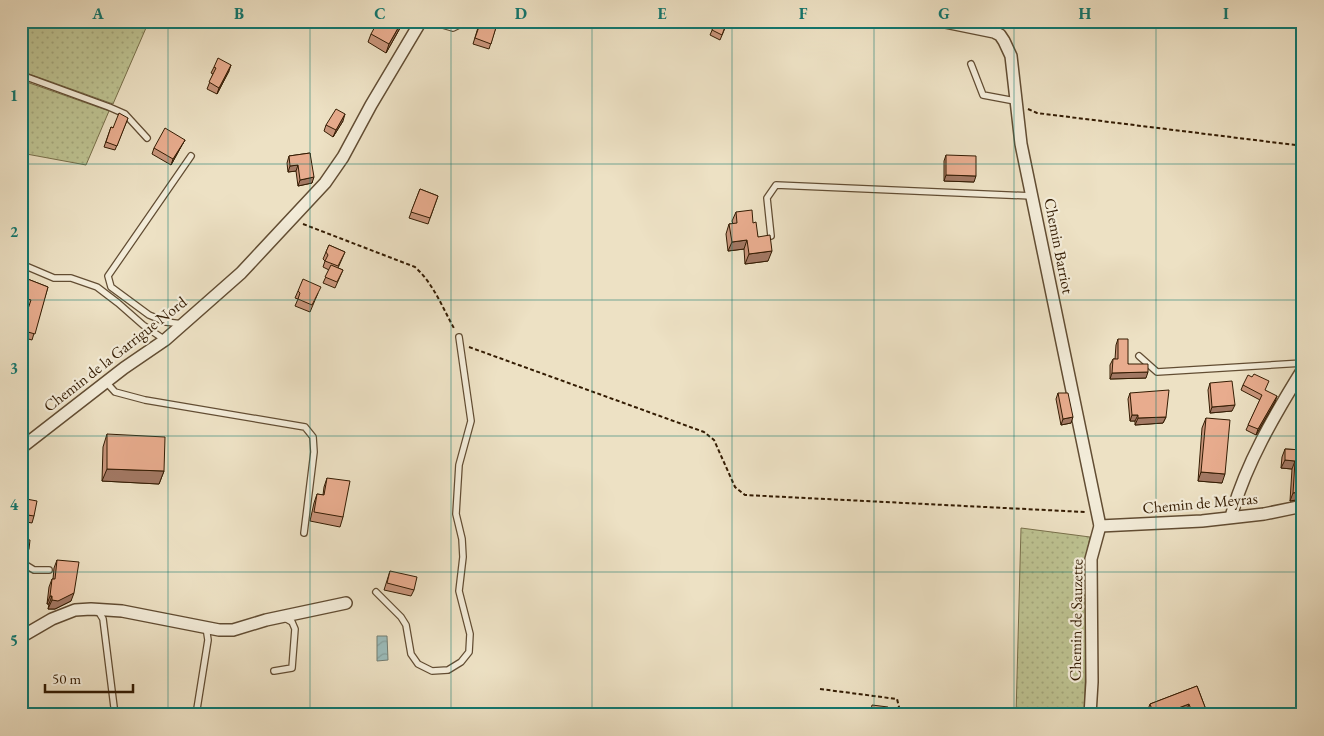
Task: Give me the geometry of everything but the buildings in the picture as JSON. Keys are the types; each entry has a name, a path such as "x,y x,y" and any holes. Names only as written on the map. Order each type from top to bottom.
{"street":[{"name":"Chemin de la Garrigue Nord","path":"25,445 106,382 165,340 241,273 325,183 343,157 371,105 421,21"},
{"name":"Chemin Barriot","path":"940,21 994,32 1000,35 1011,56 1021,144 1100,526"},
{"path":"1231,517 1238,492 1271,424 1303,369"},
{"name":"Chemin de Meyras","path":"1100,526 1193,522 1264,514 1303,506"},
{"name":"Chemin de Sauzette","path":"1090,715 1092,682 1091,559 1100,526"},
{"path":"21,637 52,618 75,610 122,611 219,630 233,630 346,603"}],"lane":[{"path":"429,21 453,28 467,21"},
{"path":"971,64 983,95 1015,101"},
{"path":"21,75 124,114 147,138"},
{"path":"183,324 166,322 149,315 111,287 108,276 190,156"},
{"path":"771,236 767,198 776,185 1032,196"},
{"path":"21,264 54,278 72,278 97,288 118,303 143,326 165,340"},
{"path":"376,592 406,624 411,654 418,664 432,671 448,670 461,662 469,652 470,634 459,591 463,557 462,539 456,514 459,465 471,421 459,337"},
{"path":"1139,356 1157,372 1303,363"},
{"path":"106,382 115,392 145,400 305,427 313,437 314,452 304,533"},
{"path":"21,427 25,445"},
{"path":"21,562 34,570 49,570"},
{"path":"97,609 103,619 115,715"},
{"path":"274,671 292,668 295,629 292,622 283,617"},
{"path":"196,715 208,640 206,627"}],"path":[{"path":"1015,101 1037,113 1303,146"},
{"path":"295,215 299,222 415,267 431,285 459,337 471,348 704,432 714,440 735,487 745,496 1097,512"},
{"path":"820,689 897,699 901,715"}],"green space":[{"path":"21,21 149,21 113,104 21,71"},
{"path":"21,80 109,111 86,165 21,153"},
{"path":"1021,528 1090,537 1086,557 1085,715 1016,715"}],"water":[{"path":"377,636 387,636 388,660 377,661"}]}
